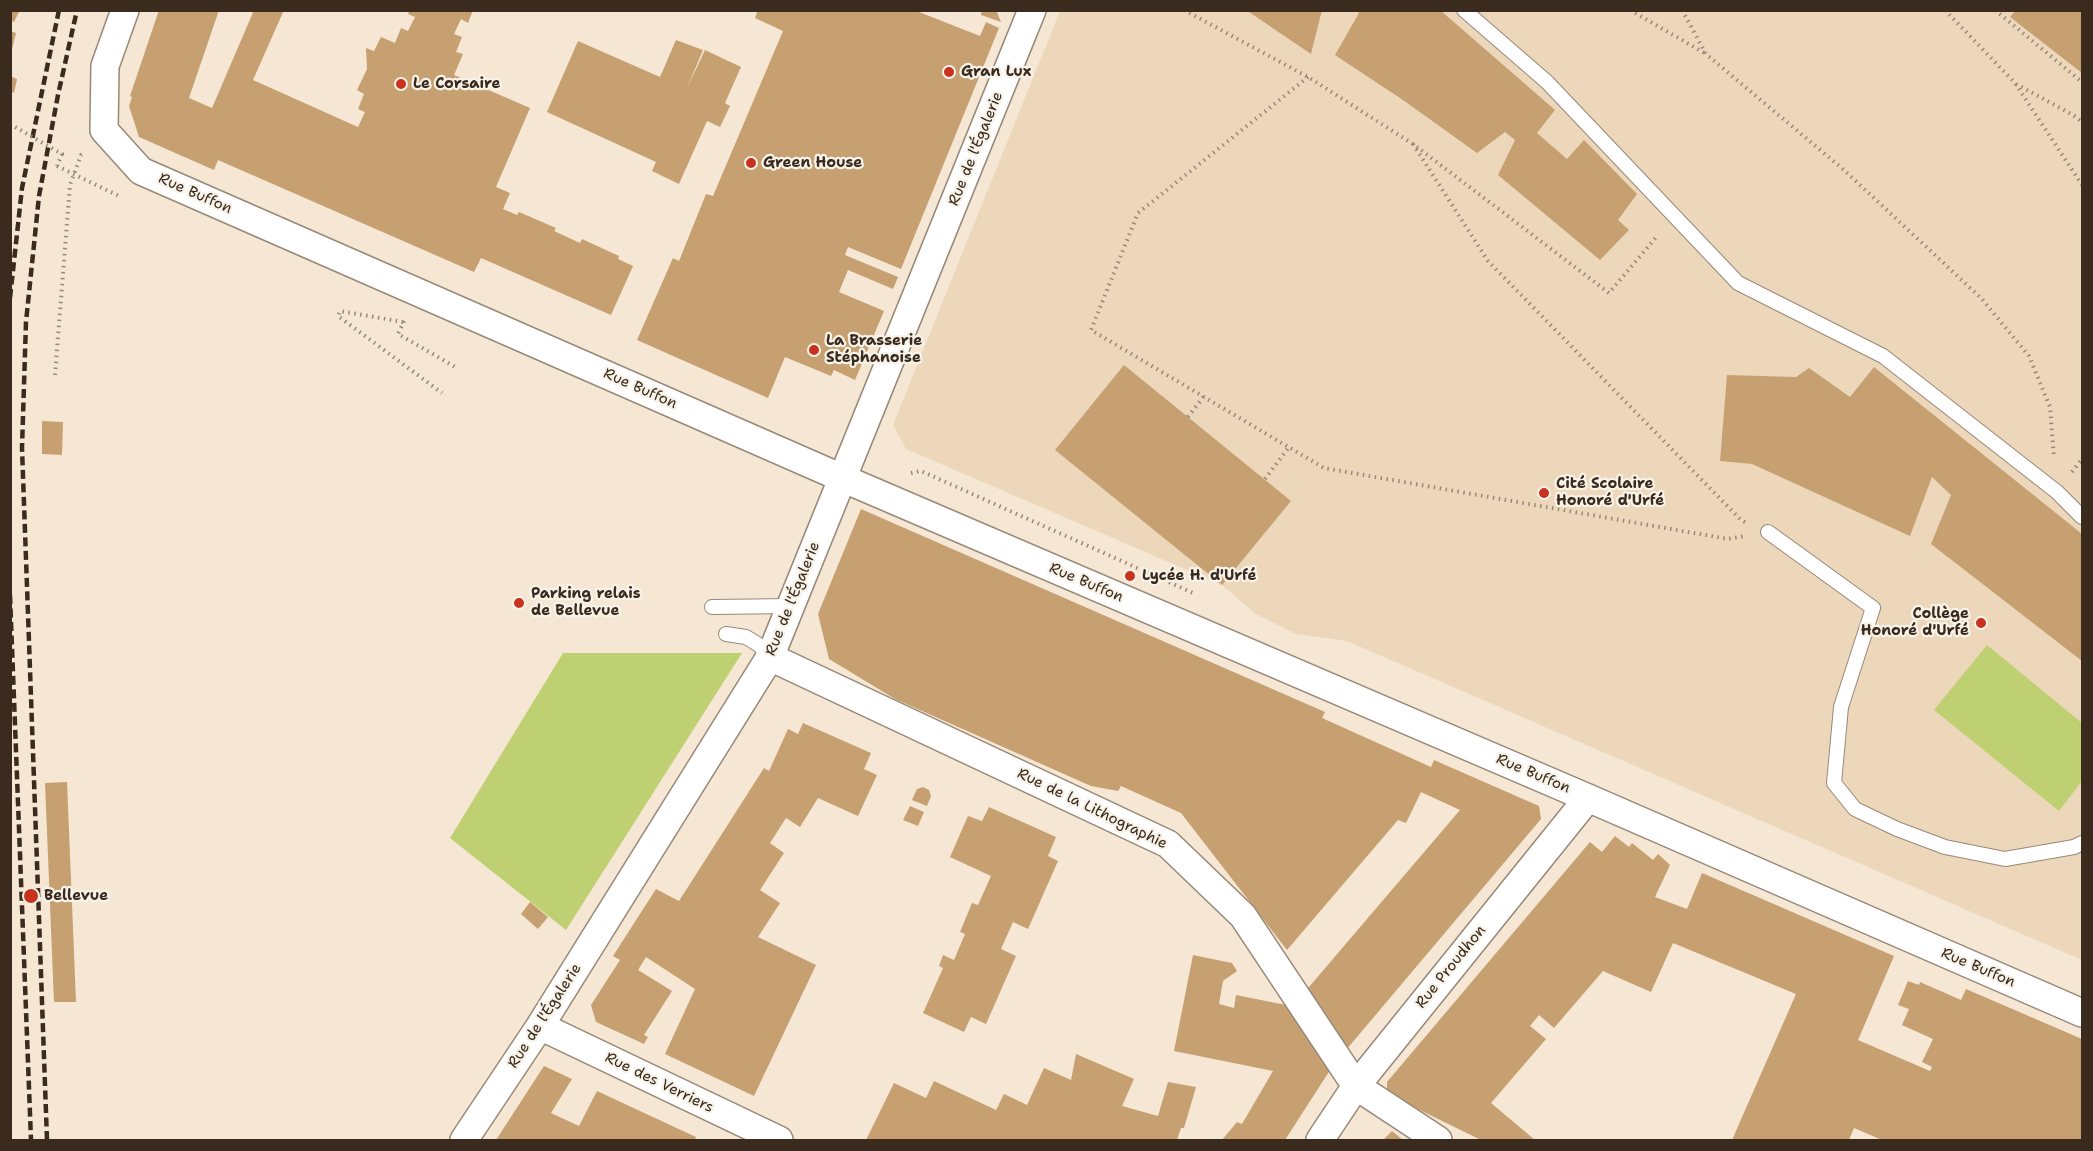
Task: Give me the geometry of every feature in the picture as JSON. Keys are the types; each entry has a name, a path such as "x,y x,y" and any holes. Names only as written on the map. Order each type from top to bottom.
{"street":[{"path":"97,140 105,66 125,10"},
{"name":"Rue de l'Égalerie","path":"464,1140 540,1026 770,657 1032,10"},
{"name":"Rue Buffon","path":"97,140 141,171 842,478 2082,1013"},
{"name":"Rue de la Lithographie","path":"770,657 1168,844 1243,916 1356,1086"},
{"name":"Rue Proudhon","path":"1320,1140 1356,1086 1588,798"},
{"name":"Rue des Verriers","path":"540,1026 779,1140"},
{"path":"1356,1086 1438,1140"}],"lane":[{"path":"1464,10 1547,82 1738,283 1883,356 2056,492 2082,517"},
{"path":"1768,532 1873,608 1841,707 1834,783 1855,809 1896,829 1945,848 2005,859 2074,847 2082,843"},
{"path":"712,607 791,606"},
{"path":"726,634 746,636 770,657"}],"path":[{"path":"1184,10 1308,76 1413,144 1609,293 1674,216"},
{"path":"1630,10 1706,54 1844,170 1981,298 2029,356 2050,407 2056,492"},
{"path":"1682,10 1706,54"},
{"path":"1945,10 2015,83 2082,185"},
{"path":"1995,10 2082,82"},
{"path":"1308,76 1138,213 1091,330 1324,468 1728,540 1768,532"},
{"path":"2015,83 2082,122"},
{"path":"10,124 64,155 57,166 123,198"},
{"path":"55,375 70,185 81,155 97,140"},
{"path":"1413,144 1488,261 1741,520 1768,532"},
{"path":"403,322 340,311 338,316 442,393"},
{"path":"398,334 458,368"},
{"path":"1188,417 1204,396"},
{"path":"1265,479 1289,447"}],"shaded area":[{"name":"Cité Scolaire Honoré d'Urfé","path":"1060,11 2082,11 2082,960 1347,641 1296,634 1256,614 1222,585 906,449 893,425"}],"green space":[{"path":"1987,645 2082,723 2082,781 2059,811 1934,710"},
{"path":"563,653 742,653 566,930 450,838"}],"building":[{"path":"10,10 20,10 14,22 10,20"},
{"path":"159,10 219,10 189,98 212,108 254,10 284,10 253,80 358,127 365,112 358,109 364,94 357,90 367,69 366,48 374,51 381,37 395,43 401,28 408,31 415,17 408,14 410,10 473,10 468,23 461,19 454,34 462,37 456,52 463,54 454,75 530,108 496,187 510,193 503,209 517,215 519,212 556,228 554,231 580,243 582,239 619,256 618,259 633,266 611,315 481,258 474,272 218,160 214,170 139,137 129,106 132,97 130,96"},
{"path":"758,10 914,10 980,36 986,22 999,28 901,269 848,247 845,255 898,277 893,289 848,270 839,292 884,311 855,380 834,370 831,376 785,357 768,398 637,340 673,258 679,261 706,194 713,196 783,31 755,18"},
{"path":"982,10 996,10 1001,22 981,15"},
{"path":"1246,10 1322,10 1311,54"},
{"path":"1356,10 1440,10 1555,110 1537,133 1567,159 1584,140 1637,194 1618,220 1629,230 1600,260 1498,175 1515,140 1505,132 1477,153 1335,55 1359,13"},
{"path":"2016,10 2082,10 2082,73 2010,17"},
{"path":"10,31 16,33 11,53 10,53"},
{"path":"676,40 703,50 687,88 705,50 741,67 725,103 730,106 720,127 707,121 679,184 652,171 656,162 547,112 578,41 660,77"},
{"path":"10,76 17,79 14,93 10,91"},
{"path":"1124,365 1291,501 1222,585 1055,450"},
{"name":"Collège Honoré d'Urfé","path":"1874,367 2082,534 2082,661 1931,544 1951,495 1932,477 1910,536 1752,464 1720,461 1727,375 1796,377 1809,368 1850,397"},
{"path":"42,421 63,422 62,455 42,454"},
{"path":"861,509 1325,712 1322,718 1431,767 1434,760 1539,806 1541,819 1346,1050 1303,994 1460,810 1421,792 1406,823 1398,820 1287,950 1181,813 1121,786 1118,791 1091,786 895,699 829,659 818,614"},
{"path":"803,723 871,753 864,769 877,775 858,816 818,798 800,827 786,818 770,843 784,853 760,890 780,903 758,937 816,965 754,1096 665,1054 695,989 646,957 638,970 672,991 644,1035 648,1037 644,1044 596,1022 591,1005 620,960 613,956 656,889 679,901 764,768 769,771 788,729 798,734"},
{"path":"67,782 76,1002 54,1002 45,783"},
{"path":"923,787 929,790 931,796 927,806 912,800 917,789"},
{"path":"910,806 924,812 918,826 903,820"},
{"path":"989,807 1056,837 1048,856 1058,861 1028,929 1013,922 1001,949 1016,956 986,1024 971,1017 964,1032 923,1013 943,968 939,966 943,955 954,960 965,934 960,932 972,903 978,905 991,876 950,857 968,816 982,821"},
{"path":"1615,836 1629,847 1632,843 1653,860 1658,854 1670,865 1655,897 1687,909 1702,873 1894,956 1858,1040 1930,1071 1932,1067 1922,1062 1933,1039 1902,1025 1909,1009 1898,1005 1908,981 1919,985 1920,982 1961,1000 1966,989 2082,1039 2082,1140 1882,1140 1854,1128 1849,1140 1732,1140 1796,994 1673,943 1651,992 1603,971 1554,1028 1539,1015 1530,1026 1546,1039 1491,1103 1535,1140 1481,1140 1387,1094 1387,1082 1590,842 1602,852"},
{"path":"530,902 548,917 538,929 521,914"},
{"path":"1193,955 1232,963 1237,971 1223,981 1219,1004 1234,1008 1236,995 1296,1007 1334,1064 1285,1140 1222,1140 1237,1122 1242,1124 1273,1071 1174,1051"},
{"path":"1076,1054 1134,1079 1122,1106 1158,1116 1168,1082 1196,1087 1184,1128 1181,1128 1177,1140 866,1140 894,1083 926,1098 934,1081 996,1110 1004,1094 1027,1105 1044,1068 1071,1080"},
{"path":"544,1066 572,1079 551,1113 579,1126 597,1091 696,1137 695,1140 496,1140"},
{"path":"1392,1131 1403,1140 1383,1140"}],"railway":[{"path":"10,298 22,188 59,10"},
{"path":"47,1140 22,448 26,322 39,196 77,10"},
{"path":"10,595 31,1140"}],"place":[{"name":"Gran Lux","path":"949,72"},
{"name":"Le Corsaire","path":"401,84"},
{"name":"Green House","path":"751,163"},
{"name":"La Brasserie Stéphanoise","path":"814,350"},
{"name":"Cité Scolaire Honoré d'Urfé","path":"1544,493"},
{"name":"Lycée H. d'Urfé","path":"1130,576"},
{"name":"Parking relais de Bellevue","path":"519,603"},
{"name":"Collège Honoré d'Urfé","path":"1981,623"},
{"name":"Bellevue","path":"31,896"}]}
